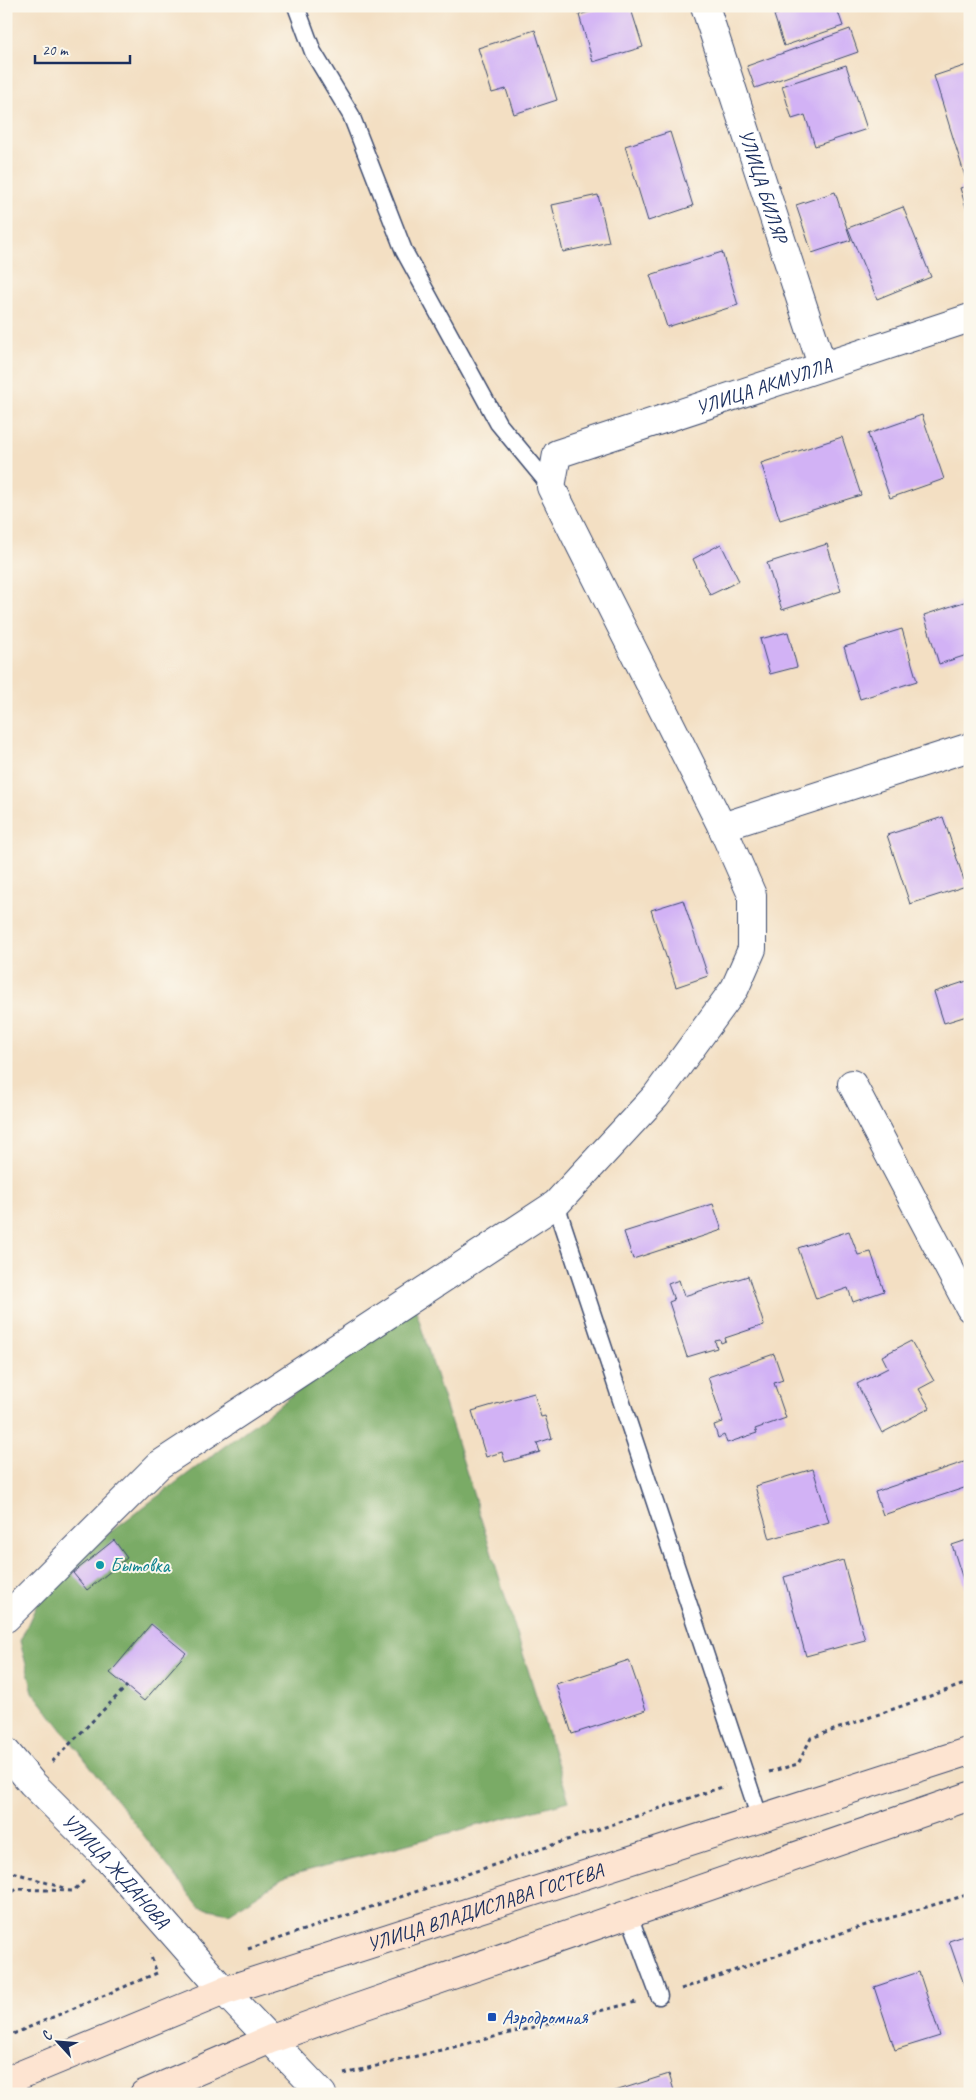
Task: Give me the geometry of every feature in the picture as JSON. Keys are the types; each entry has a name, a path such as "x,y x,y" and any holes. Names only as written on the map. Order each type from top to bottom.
{"main road":[{"name":"УЛИЦА ВЛАДИСЛАВА ГОСТЕВА","path":"6,2081 224,1992 970,1751"},
{"path":"144,2094 271,2040 351,2010 970,1796"}],"street":[{"name":"УЛИЦА БИЛЯР","path":"705,6 822,365"},
{"name":"УЛИЦА АКМУЛЛА","path":"550,487 556,454 822,365 970,318"},
{"path":"6,1618 159,1465 556,1204 656,1096 735,988 752,949 752,895 722,827 550,487"},
{"path":"722,827 970,747"},
{"path":"852,1084 962,1273 970,1308"},
{"name":"УЛИЦА ЖДАНОВА","path":"6,1752 32,1783 108,1859 224,1992 322,2094"}],"lane":[{"path":"296,6 313,52 351,115 404,251 498,423 550,487"},
{"path":"556,1204 760,1819"},
{"path":"629,1915 659,1996"}],"path":[{"path":"241,1951 746,1778 798,1764 811,1738 970,1682"},
{"path":"32,1783 70,1742 127,1686"},
{"path":"6,1896 17,1889 72,1891 108,1859"},
{"path":"6,1870 72,1891"},
{"path":"6,2037 157,1973 148,1949"}],"green space":[{"path":"414,1304 569,1801 287,1876 229,1913 199,1907 33,1692 20,1641 49,1578"}],"building":[{"path":"608,6 630,6 643,47 593,62 579,15"},
{"path":"800,6 836,6 843,26 784,46 774,15"},
{"path":"850,29 858,52 755,88 747,66"},
{"path":"535,30 557,100 514,114 506,89 492,93 478,48"},
{"path":"970,64 969,217 960,188 968,186 934,76"},
{"path":"846,65 867,129 815,146 805,115 792,119 782,86"},
{"path":"670,132 693,206 648,221 625,146"},
{"path":"835,192 851,240 812,253 796,205"},
{"path":"598,195 609,242 563,252 552,205"},
{"path":"903,207 931,277 877,299 848,228"},
{"path":"722,252 738,305 667,327 650,275"},
{"path":"922,415 944,479 890,498 868,434"},
{"path":"842,437 861,495 780,520 761,463"},
{"path":"721,544 739,581 710,595 693,559"},
{"path":"827,544 841,591 782,610 767,563"},
{"path":"970,600 970,654 939,664 924,615"},
{"path":"902,629 917,681 860,699 844,647"},
{"path":"788,632 797,667 770,674 760,639"},
{"path":"943,817 966,886 910,904 887,835"},
{"path":"683,900 708,976 676,987 651,910"},
{"path":"970,980 970,1015 944,1023 934,992"},
{"path":"713,1204 722,1230 633,1259 624,1232"},
{"path":"849,1231 858,1255 871,1252 884,1291 853,1302 848,1288 816,1299 798,1248"},
{"path":"748,1276 764,1325 725,1338 726,1341 721,1343 720,1340 715,1341 717,1348 687,1357 669,1302 674,1300 668,1284 679,1280 684,1296"},
{"path":"911,1341 934,1381 919,1389 930,1408 882,1433 857,1384 888,1368 882,1356"},
{"path":"774,1354 783,1380 774,1383 786,1418 755,1429 757,1433 727,1443 724,1435 718,1438 714,1425 723,1422 708,1377"},
{"path":"534,1393 541,1417 545,1416 552,1438 537,1443 540,1452 505,1462 502,1452 486,1457 472,1411"},
{"path":"970,1460 970,1486 883,1515 875,1492"},
{"path":"813,1469 829,1522 770,1539 755,1486"},
{"path":"970,1539 970,1595 968,1595 952,1545"},
{"name":"Бытовка","path":"114,1540 127,1558 87,1590 73,1573"},
{"path":"843,1560 865,1640 806,1656 784,1577"},
{"path":"151,1624 186,1653 144,1701 110,1673"},
{"path":"629,1660 646,1710 572,1734 556,1684"},
{"path":"970,1934 970,1992 967,1993 949,1941"},
{"path":"919,1972 940,2036 895,2050 874,1987"},
{"path":"669,2074 675,2094 609,2094 609,2093"}],"place":[{"name":"Бытовка","path":"100,1565"},
{"name":"Аэродромная","path":"492,2017"}]}
